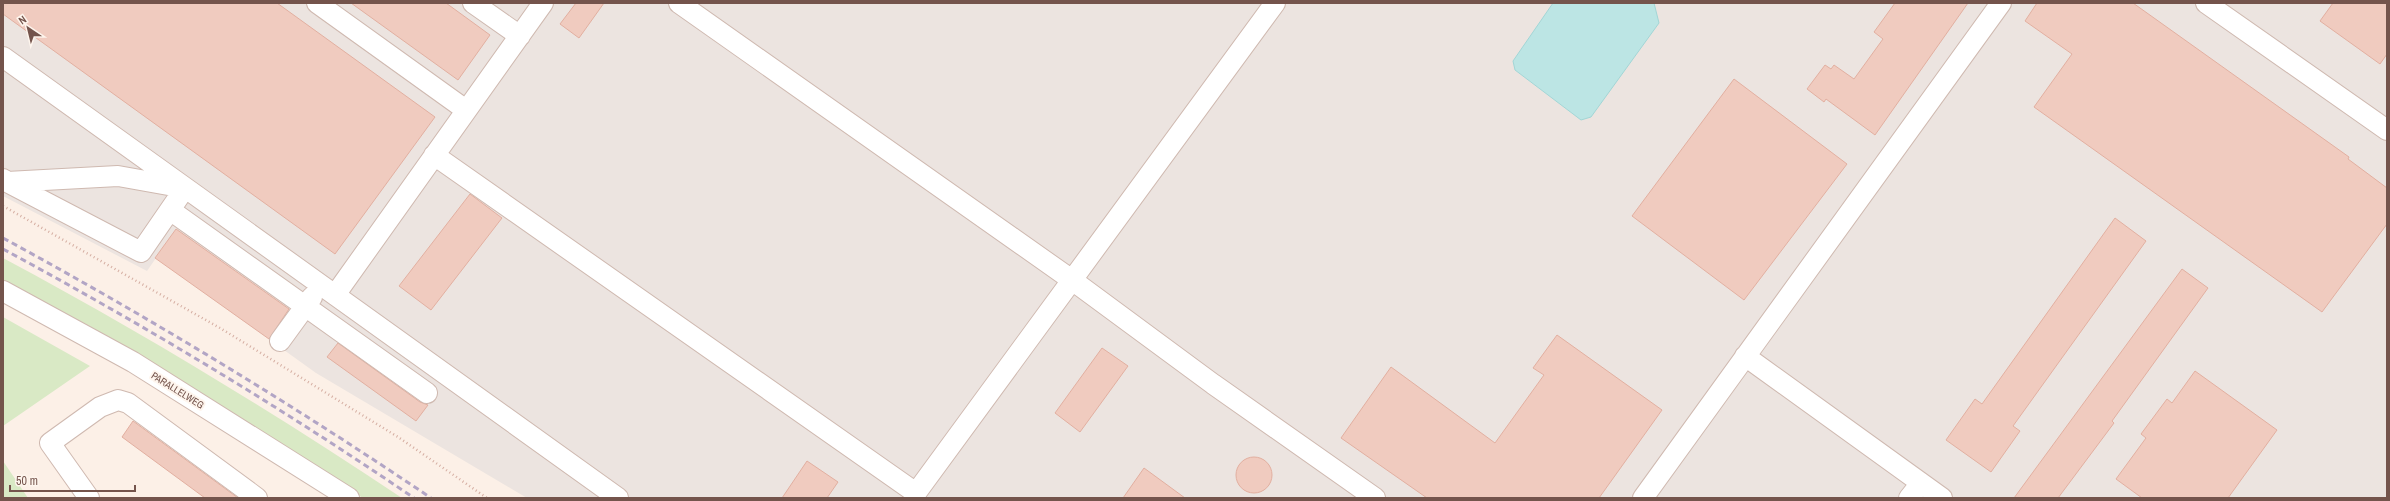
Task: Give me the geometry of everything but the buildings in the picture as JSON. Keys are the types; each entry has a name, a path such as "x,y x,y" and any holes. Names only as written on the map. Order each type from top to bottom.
{"street":[{"path":"317,3 466,110"},
{"path":"474,3 520,36"},
{"path":"280,341 305,307 328,290 434,155 543,3"},
{"path":"679,3 1072,280 1213,384 1375,498"},
{"path":"1643,498 2001,3"},
{"path":"2206,3 2387,130"},
{"path":"434,155 916,493 1072,280 1266,6"},
{"path":"5,63 185,188 618,498"},
{"path":"5,180 118,176 185,188"},
{"path":"5,180 140,252 185,188"},
{"path":"170,210 426,393"},
{"name":"PARALLELWEG","path":"3,291 133,362 349,498"},
{"path":"1745,356 1915,490 1942,498"},
{"path":"89,498 50,443 100,407 118,400 128,403 245,494"}],"path":[{"path":"3,206 220,328 398,437 487,498"}],"shaded area":[{"path":"3,3 2387,3 2387,498 527,498 316,373 156,258 147,271 3,196"}],"green space":[{"path":"3,258 105,314 206,373 304,434 402,498 363,498 3,282"},
{"path":"3,317 90,366 3,426"},
{"path":"3,461 28,498 3,498"}],"water":[{"path":"1553,3 1654,3 1659,23 1591,117 1581,120 1515,70 1513,61"}],"railway":[{"path":"3,238 112,299 220,363 326,429 431,498"},
{"path":"3,249 108,307 212,368 314,432 414,498"}]}
